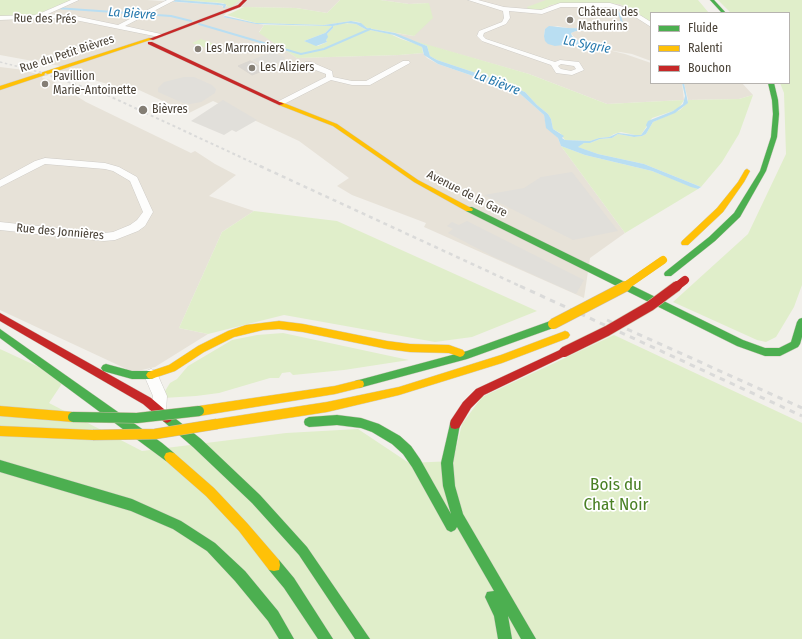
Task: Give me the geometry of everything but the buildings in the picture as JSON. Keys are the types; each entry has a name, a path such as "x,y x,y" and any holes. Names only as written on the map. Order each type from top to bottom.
{"main road":[{"name":"Rue du Petit Bièvres","path":"0,88 147,42 159,35 239,6 245,0"},
{"path":"704,0 715,12"},
{"path":"712,0 723,12"},
{"name":"Avenue de la Gare","path":"147,42 279,103 335,125 416,182 466,209 740,343 765,352 780,352 795,344 802,322"},
{"path":"666,276 712,239 737,216 767,162 774,137 776,114 775,100 771,84"},
{"path":"679,247 702,229 720,210 750,165"},
{"path":"712,239 715,251"},
{"path":"0,411 73,417 137,418 334,390 467,355 553,324 607,297 636,280 666,258"},
{"path":"529,639 458,517 449,486 447,463 451,438 456,422 468,405 480,392 607,331 650,306 687,278"},
{"path":"633,300 651,287"},
{"path":"0,317 92,368 147,401 197,443 256,499 303,551 363,639"},
{"path":"92,368 108,368 132,376 151,376 172,368 201,349 231,334 246,329 279,325 410,348 449,349 467,355"},
{"path":"0,333 158,447 210,492 243,527 289,583 326,639"},
{"path":"0,431 93,435 155,434 280,416 399,391 502,359 568,334"},
{"path":"280,416 290,421"},
{"path":"301,423 337,420 361,423 375,428 396,440 407,450 416,463 455,532"},
{"path":"0,466 132,505 178,525 210,547 240,576 273,616 287,639"},
{"path":"486,587 501,615 505,639"}],"street":[{"path":"38,17 76,0"},
{"path":"471,0 493,7 542,12 560,5 610,5 628,10 650,24"},
{"path":"120,26 170,1"},
{"path":"506,9 507,18 504,23 481,32 480,36 484,40 554,64"},
{"name":"Rue des Prés","path":"0,18 75,18 159,35"},
{"path":"279,103 330,78 357,83 367,83 406,63"},
{"path":"308,64 329,73 330,78"},
{"name":"Rue des Jonnières","path":"0,184 38,163 45,161 105,166 116,169 134,179 148,212 141,223 134,228 119,235 104,237 0,226"},
{"path":"151,376 160,396 158,410"}],"shaded area":[{"path":"72,0 147,0 230,7 240,0 340,0 327,13 296,8 244,7 230,8 223,17 264,25 259,32 297,58 423,53 427,58 438,64 517,91 544,115 546,125 558,138 561,146 625,233 590,258 584,298 424,227 426,223 352,195 337,186 349,178 299,141 213,101 189,113 139,90 134,92 64,71 56,73 60,66 0,55 0,20 25,19"},
{"path":"380,0 546,0 544,10 550,5 568,3 620,4 650,22 650,61 632,54 608,50 650,63 650,84 682,84 684,100 607,104 529,74 405,39 395,33 414,36 429,3 409,4","holes":["557,26 568,28 600,29 600,31 576,31 571,33 578,42 591,47 589,49 544,36 545,29"]},
{"path":"271,52 285,57 284,60 268,68 252,60"},
{"path":"0,67 24,70 43,76 42,78 54,81 86,102 191,153 195,151 236,175 209,196 254,211 222,232 179,328 208,334 155,367 133,372 0,310"},
{"path":"184,77 194,77 212,85 216,89 215,93 201,102 190,104 183,103 158,92 158,88 164,82"},
{"path":"684,84 743,84 753,95 739,99 688,100"},
{"path":"223,100 257,120 236,132 232,130 224,135 191,121"},
{"path":"572,172 618,231 573,240 484,195 524,188 541,177"},
{"path":"467,221 584,280 576,294 494,257 448,233 453,229 447,226 452,222 459,225"}],"green space":[{"path":"0,0 72,0 25,19 0,20"},
{"path":"174,0 240,0 230,8 223,3"},
{"path":"340,0 380,0 409,4 429,3 433,18 414,36 367,28 359,22 351,21 324,25 256,23 227,15 244,7 296,8 327,13"},
{"path":"546,0 698,0 708,12 650,12 650,22 620,4 568,3 550,5 544,10 528,10 527,7"},
{"path":"718,0 802,0 802,285 794,307 776,337 766,342 757,340 673,302 748,234 786,154 784,93 780,84 790,84 790,12 730,12"},
{"path":"344,23 356,24 365,29 390,34 422,47 423,53 297,58 259,33 264,25 332,26 325,33 304,41 318,46 327,42 327,34 333,26"},
{"path":"201,39 222,47 212,50 192,43"},
{"path":"408,39 529,74 607,104 684,100 679,108 652,118 641,135 621,132 609,137 590,141 565,140 560,133 553,129 551,119 548,114 525,92 488,77 437,60 430,56 427,46"},
{"path":"753,95 739,134 722,162 701,187 644,164 598,154 577,147 584,143 612,138 618,134 634,137 642,136 646,134 653,122 680,110 688,100 739,99"},
{"path":"561,146 585,155 652,171 698,189 625,233"},
{"path":"254,211 337,221 537,311 472,337 435,342 284,315 208,334 179,328 222,232"},
{"path":"283,333 409,360 344,370 293,375 290,372 282,373 279,378 270,378 219,393 163,398 170,383 177,379 188,366 232,340 257,335"},
{"name":"Bois du Chat Noir","path":"614,335 802,423 802,639 0,639 0,349 65,379 49,403 142,451 286,433 358,429 409,463 453,461 462,424 482,397"}],"water":[{"path":"225,16 256,23 324,25 351,21 361,23 367,28 395,33 427,46 430,56 437,60 488,77 525,92 548,114 551,119 553,129 564,136 562,138 565,140 590,141 609,137 618,133 641,135 647,127 646,125 648,121 673,111 683,104 685,96 682,84 684,84 688,103 675,113 653,122 646,134 634,137 618,134 612,138 584,143 578,147 598,154 644,164 701,187 698,189 691,187 652,171 585,155 561,146 558,138 546,128 544,115 517,91 438,64 424,55 422,47 394,35 365,29 356,24 347,23 333,26 327,34 327,42 316,46 304,41 325,33 332,26 256,24 223,17"},
{"path":"549,26 600,29 600,31 576,31 571,33 572,36 584,45 595,48 589,49 571,44 555,46 548,44 545,41 545,29"}],"waterway":[{"path":"166,0 218,4 225,5 224,7"},
{"name":"La Bièvre","path":"56,8 171,16 191,21"},
{"name":"La Sygrie","path":"595,30 604,30 622,23 620,15 616,9"},
{"name":"La Bièvre","path":"199,24 301,54 324,49 370,29"},
{"name":"La Sygrie","path":"591,47 606,50"}],"railway":[{"path":"0,62 43,73"},
{"path":"39,72 107,95 262,167"},
{"path":"260,166 522,287"},
{"path":"520,286 802,416"},
{"path":"607,320 802,408"}],"traffic: fast":[{"path":"712,0 723,12"},
{"path":"668,274 712,239 737,215 763,171 774,137 776,114 775,100 771,84"},
{"path":"469,209 740,343 765,352 780,352 795,344 802,322"},
{"path":"359,384 467,355 553,324"},
{"path":"0,333 170,457"},
{"path":"106,368 132,375 151,375"},
{"path":"73,417 137,418 199,411"},
{"path":"167,418 197,443 256,499 303,551 363,639"},
{"path":"309,422 337,420 361,423 375,428 396,440 407,450 416,463 451,526"},
{"path":"455,424 447,463 449,486 458,517 529,639"},
{"path":"0,466 132,505 177,525 211,547 240,576 273,616 287,639"},
{"path":"274,565 289,583 326,639"},
{"path":"492,597 501,615 505,639"}],"traffic: slow":[{"path":"0,88 151,39"},
{"path":"281,104 335,125 416,181 469,209"},
{"path":"685,243 720,210 741,182 747,171"},
{"path":"553,324 607,297 636,280 663,260"},
{"path":"151,375 172,368 201,349 231,334 246,329 263,326 279,325 303,328 387,345 410,348 449,349 460,353"},
{"path":"217,424 327,407 399,391 502,359 565,335"},
{"path":"199,411 335,390 359,384"},
{"path":"0,411 73,417"},
{"path":"93,435 155,434 217,424"},
{"path":"0,431 93,435"},
{"path":"170,457 210,492 243,527 274,565"}],"traffic: jam":[{"path":"151,39 239,6 245,0"},
{"path":"150,43 281,104"},
{"path":"564,352 607,331 650,306 685,280"},
{"path":"0,317 147,401 167,418"},
{"path":"455,424 467,405 480,392 564,352"}],"place":[{"name":"Château des Mathurins","path":"570,20"},
{"name":"Les Marronniers","path":"198,49"},
{"name":"Les Aliziers","path":"252,68"},
{"name":"Pavillion Marie-Antoinette","path":"45,84"},
{"name":"Bièvres","path":"143,110"}]}
